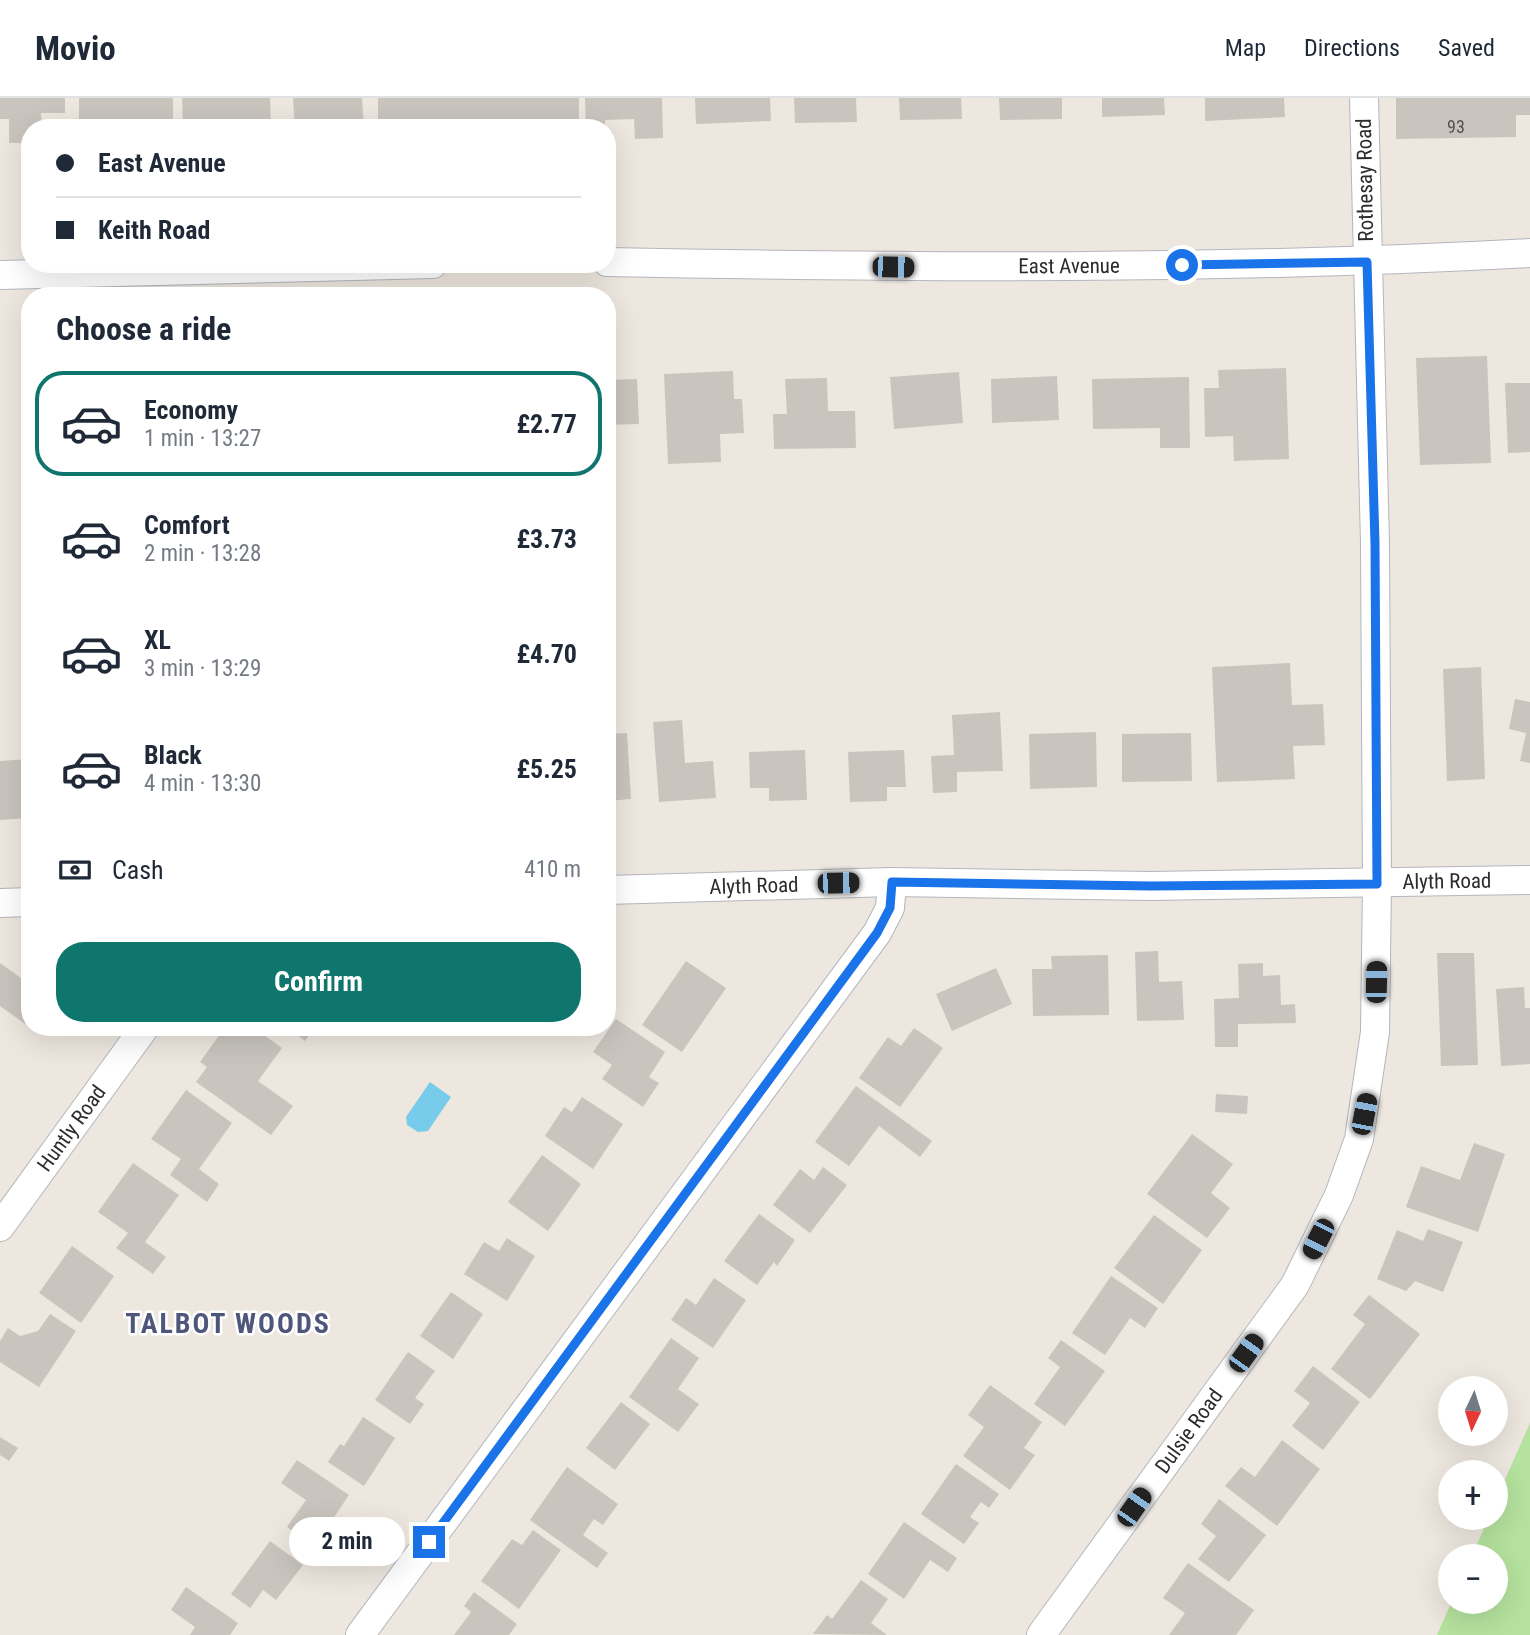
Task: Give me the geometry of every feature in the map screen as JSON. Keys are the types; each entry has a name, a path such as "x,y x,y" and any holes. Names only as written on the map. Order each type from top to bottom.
{"street":[{"name":"Rothesay Road","path":"1364,98 1367,262"},
{"name":"East Avenue","path":"616,262 945,268 1367,262 1530,253"},
{"name":"Dulsie Road","path":"1041,1635 1065,1623 1295,1285 1339,1195 1359,1139 1375,1031 1377,884 1375,544 1367,262"},
{"path":"0,275 79,273"},
{"name":"Alyth Road","path":"616,890 892,882 1151,886 1530,880"},
{"path":"359,1635 877,933 890,908 892,882"},
{"path":"0,903 21,902"},
{"name":"Huntly Road","path":"0,1227 138,1036"}],"green space":[{"path":"1530,1423 1530,1635 1437,1635 1446,1614 1508,1614 1508,1544 1477,1544 1483,1530 1508,1530 1508,1473"}],"water":[{"path":"430,1082 451,1097 428,1131 418,1132 407,1125 406,1117"}],"building":[{"path":"0,98 65,98 65,113 41,113 41,119 21,119 21,143 9,143 9,119 0,119"},
{"path":"79,98 173,98 173,119 79,119"},
{"path":"182,98 270,98 271,119 183,119"},
{"path":"293,98 362,98 363,119 294,119"},
{"path":"378,98 579,98 579,119 378,119"},
{"path":"585,98 662,98 663,138 635,139 634,119 586,119"},
{"path":"695,98 770,98 771,121 696,124"},
{"path":"794,98 856,98 857,122 795,123"},
{"path":"899,98 961,98 962,119 900,120"},
{"path":"999,98 1062,98 1062,119 1000,120"},
{"path":"1102,98 1164,98 1165,115 1102,117"},
{"path":"1205,98 1284,98 1285,117 1205,121"},
{"path":"1396,98 1530,98 1530,115 1516,115 1516,137 1396,139"},
{"path":"1487,356 1491,463 1420,465 1416,358"},
{"path":"1286,368 1289,459 1234,461 1233,436 1205,437 1204,388 1219,388 1218,370"},
{"path":"733,371 734,399 742,399 744,433 720,434 721,462 668,464 664,374"},
{"path":"959,372 963,423 894,429 890,377"},
{"path":"1057,376 1059,420 992,423 991,379"},
{"path":"1189,377 1190,448 1160,448 1160,428 1093,429 1092,379"},
{"path":"827,378 828,411 855,411 856,448 774,449 773,414 787,414 785,379"},
{"path":"637,379 639,424 616,425 616,380"},
{"path":"1505,383 1530,383 1530,452 1508,453"},
{"path":"1290,663 1292,705 1323,704 1325,745 1293,746 1295,779 1217,782 1212,667"},
{"path":"1481,667 1485,779 1447,781 1443,669"},
{"path":"1515,699 1530,702 1530,763 1520,761 1526,733 1509,729"},
{"path":"1000,712 1003,771 957,772 957,792 933,793 931,756 954,755 952,715"},
{"path":"682,720 685,763 713,761 716,798 659,802 653,722"},
{"path":"1096,732 1097,787 1030,789 1029,734"},
{"path":"627,733 631,799 616,800 616,734"},
{"path":"1191,733 1192,781 1122,782 1122,734"},
{"path":"805,750 807,800 769,801 769,788 750,788 749,752"},
{"path":"904,750 906,787 887,787 887,801 850,802 848,752"},
{"path":"21,760 21,818 0,820 0,761"},
{"path":"1158,951 1159,982 1182,981 1184,1020 1137,1021 1135,952"},
{"path":"1437,953 1474,953 1478,1065 1441,1066"},
{"path":"1108,955 1109,1015 1033,1016 1032,969 1052,969 1051,956"},
{"path":"686,961 726,988 682,1052 642,1025"},
{"path":"0,963 21,978 21,1021 0,1006"},
{"path":"1263,963 1263,976 1280,975 1281,1005 1295,1004 1296,1023 1238,1024 1238,1047 1215,1047 1214,999 1239,998 1238,964"},
{"path":"996,968 1012,1004 952,1031 936,994"},
{"path":"1524,987 1525,1008 1530,1008 1530,1064 1501,1066 1496,989"},
{"path":"616,1019 665,1052 649,1077 659,1083 643,1107 602,1079 612,1065 593,1052 604,1036 616,1036"},
{"path":"914,1028 943,1048 900,1107 859,1078 888,1037 901,1046"},
{"path":"219,1036 265,1036 282,1048 258,1081 293,1106 271,1135 196,1082 207,1067 200,1062"},
{"path":"856,1086 932,1141 920,1157 879,1126 849,1166 815,1142"},
{"path":"186,1090 232,1123 199,1169 219,1184 207,1202 170,1175 181,1159 151,1139"},
{"path":"1216,1094 1248,1096 1247,1114 1215,1112"},
{"path":"582,1097 623,1124 593,1169 545,1136 564,1107 572,1112"},
{"path":"1192,1134 1233,1164 1211,1193 1230,1208 1207,1238 1147,1194"},
{"path":"1474,1143 1505,1154 1478,1232 1406,1207 1421,1166 1460,1180"},
{"path":"542,1155 581,1184 548,1231 508,1202"},
{"path":"133,1163 179,1195 145,1242 166,1257 153,1274 116,1248 128,1233 98,1212"},
{"path":"823,1167 847,1185 810,1233 773,1205 800,1169 814,1180"},
{"path":"759,1214 795,1240 777,1266 774,1262 757,1285 724,1261"},
{"path":"1154,1215 1202,1250 1163,1304 1114,1268"},
{"path":"1428,1229 1463,1242 1443,1292 1415,1281 1406,1291 1377,1279 1397,1230 1423,1241"},
{"path":"507,1238 535,1256 507,1301 464,1274 484,1242 499,1251"},
{"path":"72,1246 114,1276 81,1323 39,1293"},
{"path":"1111,1276 1158,1308 1145,1328 1130,1318 1105,1355 1072,1333"},
{"path":"714,1278 746,1300 713,1348 671,1320 686,1298 696,1305"},
{"path":"451,1292 483,1314 453,1359 420,1336"},
{"path":"1369,1295 1420,1334 1370,1399 1331,1369 1365,1324 1353,1315"},
{"path":"50,1314 76,1331 39,1387 0,1362 0,1341 8,1328 20,1336 38,1331"},
{"path":"671,1338 699,1358 678,1389 699,1404 678,1432 629,1397"},
{"path":"1061,1340 1105,1371 1065,1426 1034,1404 1060,1367 1048,1358"},
{"path":"408,1352 435,1371 415,1398 424,1404 410,1424 375,1400"},
{"path":"1313,1366 1360,1402 1323,1450 1292,1426 1310,1403 1294,1391"},
{"path":"990,1385 1042,1422 1024,1448 1035,1455 1010,1490 963,1456 984,1427 968,1415"},
{"path":"621,1402 650,1424 615,1470 586,1448"},
{"path":"363,1417 395,1438 364,1486 328,1462 340,1444 344,1446"},
{"path":"0,1437 18,1448 9,1461 0,1455"},
{"path":"1282,1440 1320,1469 1277,1526 1225,1486 1241,1467 1255,1477"},
{"path":"297,1460 349,1495 314,1547 287,1527 306,1500 281,1483"},
{"path":"956,1464 999,1494 989,1508 981,1502 970,1517 979,1523 964,1544 921,1514"},
{"path":"567,1467 618,1504 603,1525 594,1519 583,1535 608,1553 597,1568 530,1520"},
{"path":"1219,1499 1266,1535 1229,1582 1198,1559 1216,1536 1201,1524"},
{"path":"904,1522 957,1558 948,1572 930,1560 904,1599 868,1574"},
{"path":"533,1530 561,1550 519,1609 481,1581 512,1539 522,1545"},
{"path":"270,1541 303,1565 276,1600 263,1590 250,1608 231,1594"},
{"path":"1188,1563 1254,1610 1236,1635 1169,1635 1185,1613 1163,1598"},
{"path":"861,1580 888,1599 871,1623 887,1635 813,1634 827,1615 832,1619"},
{"path":"186,1587 238,1623 230,1635 190,1635 195,1627 171,1610"},
{"path":"474,1592 517,1624 509,1635 454,1635 471,1612 464,1606"}],"district":[{"name":"TALBOT WOODS","path":"228,1323"}],"route":[{"path":"429,1542 877,933 890,908 892,882 1151,886 1377,884 1375,544 1367,262 1182,265"}]}
